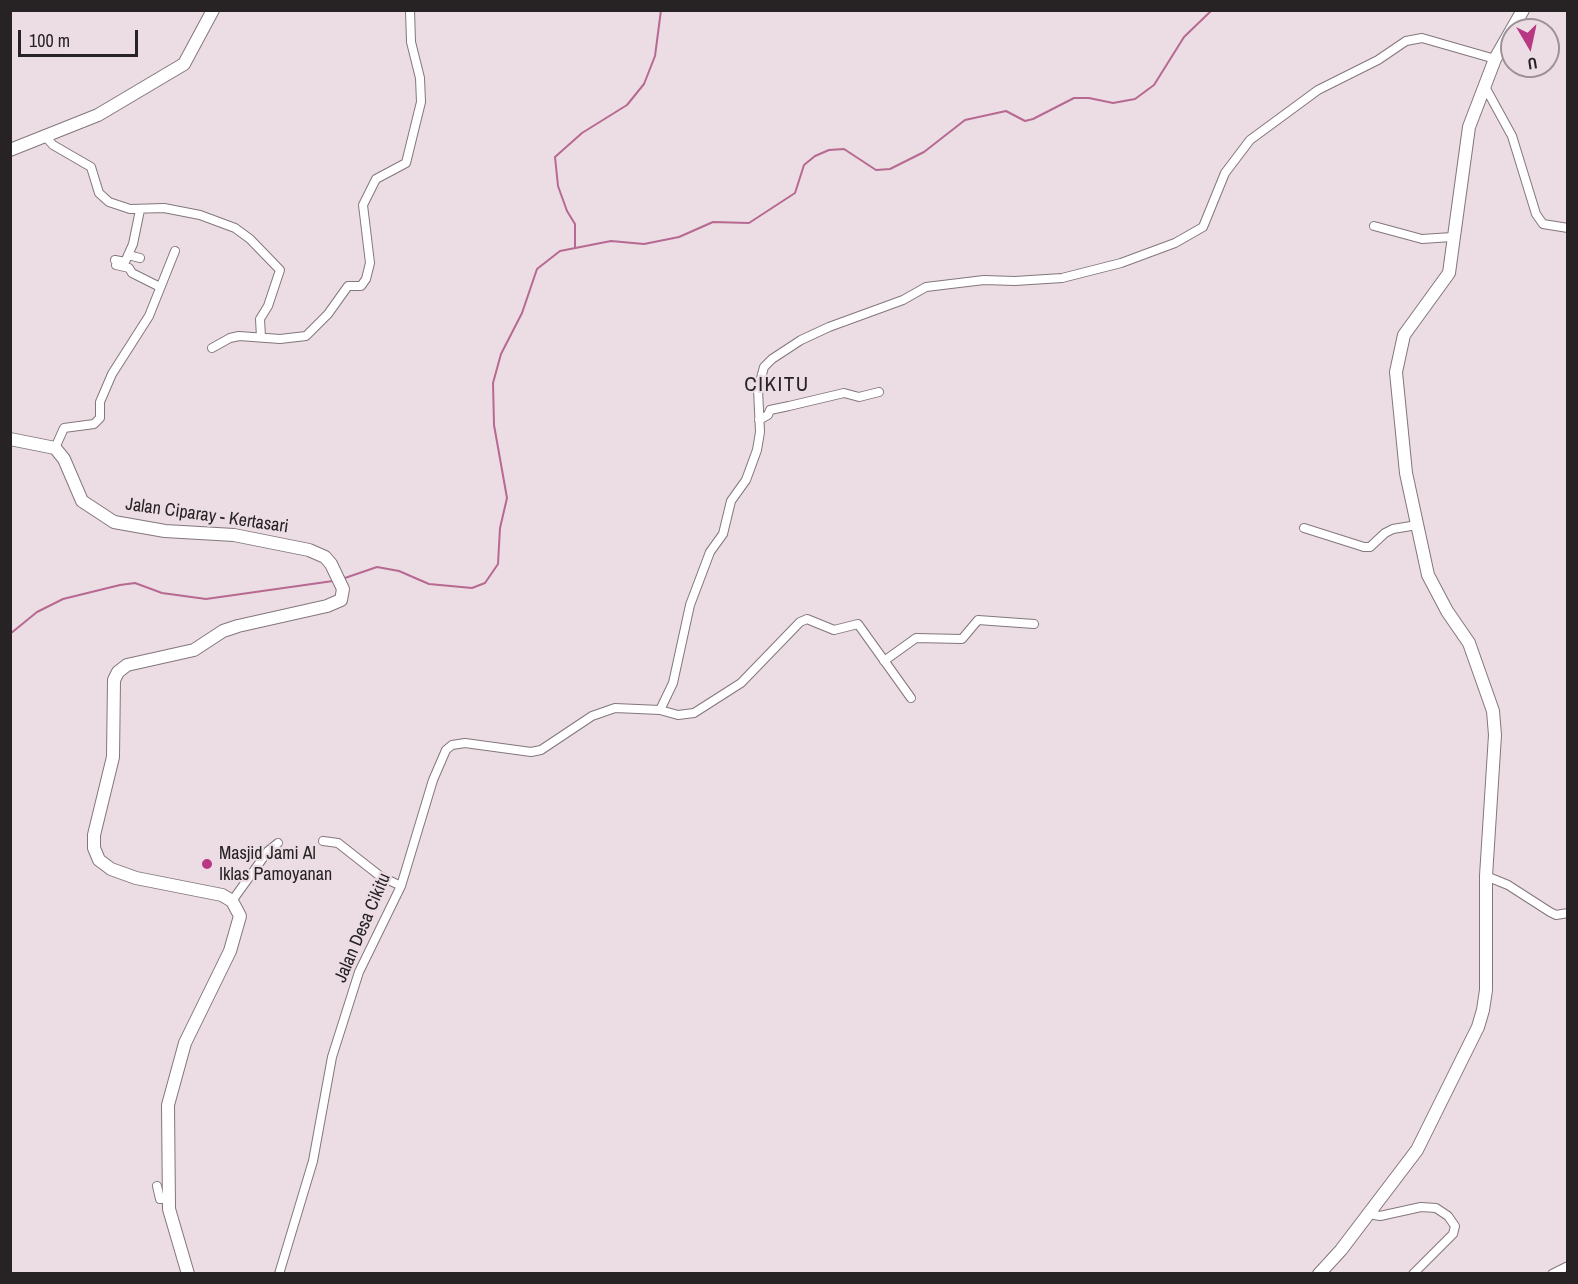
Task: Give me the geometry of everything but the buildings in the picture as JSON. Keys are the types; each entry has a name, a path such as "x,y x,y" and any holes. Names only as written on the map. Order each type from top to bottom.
{"main road":[{"path":"10,150 118,105 184,64 213,10"},
{"path":"1319,1274 1341,1250 1417,1150 1478,1027 1485,990 1486,876 1494,745 1493,711 1469,644 1447,612 1428,575 1400,423 1398,353 1413,319 1449,273 1452,237 1469,127 1495,59 1523,10"},
{"path":"10,439 54,448"},
{"name":"Jalan Ciparay - Kertasari","path":"54,448 64,459 82,501 114,522 165,531 258,539 309,550 325,557 336,572 343,589 341,600 327,606 238,626 223,631 194,650 135,662 122,668 116,676 112,715 113,757 94,835 94,848 99,860 111,869 136,878 222,895 232,901"},
{"path":"188,1274 171,1222 168,1199 167,1124 170,1093 184,1043 236,938 240,916 232,901"}],"street":[{"path":"212,348 230,338 280,339 306,336 328,314 348,286 361,286 366,279 370,263 363,205 376,178 406,162 421,102 420,78 411,42 410,10"},
{"path":"911,698 858,624 834,630 807,619 800,622 741,683 694,713 678,716 660,710 673,683 690,605 710,552 723,534 731,501 746,480 757,450 758,389 764,367 785,350 829,327 903,300 926,286 984,280 1062,278 1121,263 1186,237 1203,227 1226,173 1250,140 1318,90 1378,60 1406,41 1422,38 1495,59"},
{"path":"1484,85 1512,136 1536,214 1543,224 1568,228"},
{"path":"44,135 53,145 91,167 99,193 108,202 140,210 180,210 224,223 250,239 279,270 268,306 260,319 261,337"},
{"path":"139,266 129,268 114,262 125,262 140,210"},
{"path":"1374,226 1422,240 1452,237"},
{"path":"54,448 64,428 98,422 101,414 100,402 112,374 144,324 175,251"},
{"path":"128,255 160,287"},
{"path":"759,420 768,415 770,410 844,393 859,397 879,392"},
{"path":"1304,528 1364,547 1371,547 1384,533 1417,525"},
{"path":"884,661 916,638 962,639 978,620 1034,624"},
{"name":"Jalan Desa Cikitu","path":"279,1274 313,1161 332,1057 359,972 401,886 433,780 446,750 452,745 465,743 531,752 541,750 603,711 626,707 660,710"},
{"path":"323,841 338,843 380,876 401,886"},
{"path":"232,901 268,851 278,843"},
{"path":"1486,876 1508,885 1556,915 1568,913"},
{"path":"157,1186 160,1199 168,1199"},
{"path":"1368,1214 1380,1216 1421,1207 1436,1208 1448,1216 1455,1226 1453,1234 1413,1274"},
{"path":"1552,1274 1568,1266"}],"waterway":[{"path":"575,248 575,224 567,211 558,186 555,157 582,133 627,105 644,84 655,56 661,10"},
{"path":"342,579 377,567 399,571 429,584 472,588 485,583 498,564 500,528 507,498 494,425 493,383 501,354 522,313 537,269 560,251 611,241 644,244 679,237 713,222 749,223 795,193 804,165 815,156 829,150 844,149 876,170 890,169 924,152 965,120 1006,111 1025,121 1074,98 1089,98 1113,103 1135,99 1154,85 1184,37 1212,10"},
{"path":"10,634 37,612 63,599 120,585 135,583 162,593 206,599 333,581"}],"place":[{"name":"Masjid Jami Al Iklas Pamoyanan","path":"207,864"}],"district":[{"name":"CIKITU","path":"777,385"}]}
